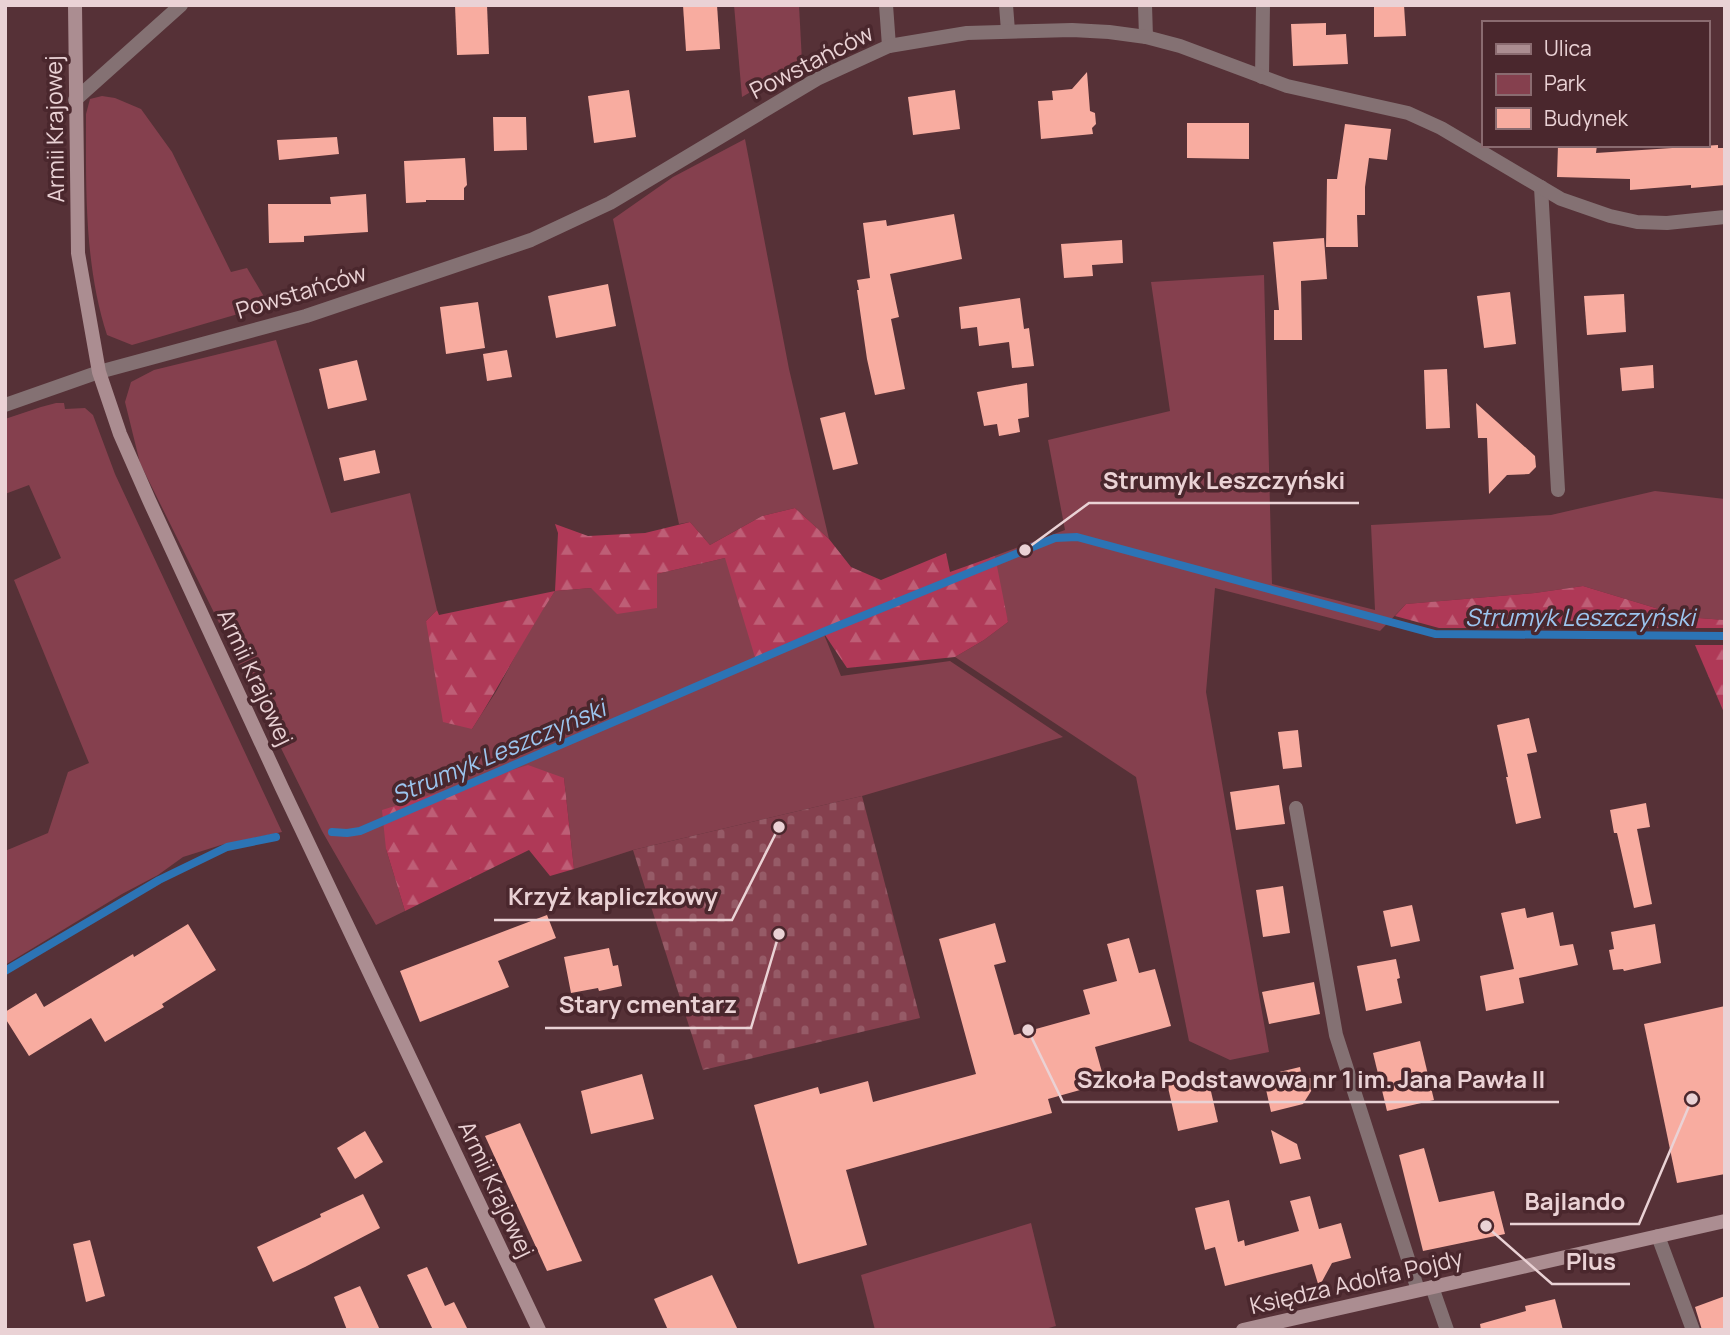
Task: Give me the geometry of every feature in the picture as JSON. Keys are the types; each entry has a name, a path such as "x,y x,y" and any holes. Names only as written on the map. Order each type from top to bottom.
{"street":[{"name":"Armii Krajowej","path":"75,5 78,253 99,372 120,434 308,843 539,1330"},
{"path":"75,100 181,5"},
{"path":"886,5 889,46"},
{"path":"1006,5 1007,31"},
{"path":"1145,5 1146,37"},
{"path":"1262,77 1263,5"},
{"name":"Powstańców","path":"5,405 99,372 306,316 531,240 610,203 817,79 889,46 967,33 1072,30 1146,37 1323,95 1377,104 1409,113 1441,128 1541,187 1581,207 1637,222 1667,223 1725,217"},
{"path":"1541,187 1558,491"},
{"path":"1296,808 1336,1035 1425,1288 1447,1330"},
{"name":"Księdza Adolfa Pojdy","path":"1243,1330 1725,1221"},
{"path":"1658,1236 1693,1330"}],"green space":[{"path":"734,5 799,5 802,62 742,97"},
{"path":"102,96 115,98 141,109 172,152 231,272 247,268 269,305 132,345 107,335 94,281 87,197 86,114 90,99"},
{"path":"745,139 789,369 829,539 795,508 762,516 710,545 690,522 679,524 613,219 673,177"},
{"path":"1264,275 1272,584 1375,610 1371,525 1551,515 1655,491 1725,499 1725,620 1685,617 1583,586 1535,593 1406,604 1380,631 1215,588 1206,692 1269,1052 1230,1060 1189,1041 1136,777 955,657 1008,622 989,558 1065,530 1048,440 1170,411 1151,282"},
{"path":"276,340 331,513 410,493 437,610 426,621 472,729 555,591 591,588 657,608 657,574 725,558 823,632 841,676 950,661 1063,737 862,796 633,850 574,869 564,778 386,849 405,911 376,925 322,831 140,463 125,402 131,382 154,370"},
{"path":"64,403 65,409 85,408 93,415 115,474 282,832 221,845 183,857 158,875 5,965 5,851 48,833 68,772 89,763 14,580 61,558 29,485 5,494 5,419"},
{"path":"795,508 829,539 851,567 881,580 946,553 950,572 995,556 1008,622 955,657 847,668 823,632 757,664 725,558 657,574 657,608 617,614 591,588 555,591 558,533 555,524 588,536 645,533 690,522 710,545 762,516"},
{"path":"1583,586 1685,617 1725,620 1725,628 1439,628 1395,616 1406,604 1535,593"},
{"path":"555,591 472,729 443,722 426,621 437,610 439,615"},
{"path":"1695,645 1725,645 1725,715"},
{"path":"528,765 564,778 574,869 550,876 529,850 405,911 386,849 382,810"},
{"path":"862,796 920,1018 703,1070 633,850"},
{"path":"1031,1223 1056,1326 1041,1330 875,1330 861,1275"}],"building":[{"path":"455,5 487,5 489,54 457,55"},
{"path":"683,5 717,5 720,49 686,51"},
{"path":"1374,5 1404,5 1406,36 1374,37"},
{"path":"1326,23 1326,35 1346,34 1348,64 1293,66 1291,24"},
{"path":"1087,72 1090,111 1095,113 1093,134 1041,139 1038,101 1053,100 1052,91 1072,89"},
{"path":"629,90 636,137 594,143 588,96"},
{"path":"955,90 960,129 913,135 908,97"},
{"path":"493,117 526,117 527,150 494,151"},
{"path":"1187,123 1249,123 1249,159 1187,158"},
{"path":"1345,124 1391,129 1387,160 1369,158 1365,215 1357,215 1358,247 1326,247 1327,179 1337,179"},
{"path":"337,137 339,154 279,160 277,140"},
{"path":"1718,145 1718,148 1725,148 1725,185 1630,190 1630,179 1557,177 1558,147 1597,147 1596,153"},
{"path":"465,158 467,185 464,188 464,200 406,203 404,161"},
{"path":"366,194 368,232 304,236 304,242 269,243 268,204 331,204 330,197"},
{"path":"954,214 962,259 890,274 899,317 891,319 905,389 875,395 857,290 857,280 870,278 863,223 886,220 887,226"},
{"path":"1324,238 1327,279 1301,281 1302,340 1274,340 1274,310 1279,310 1273,242"},
{"path":"1122,240 1123,263 1092,265 1093,276 1064,278 1061,244"},
{"path":"608,284 616,326 556,338 548,296"},
{"path":"1510,292 1516,344 1484,348 1477,296"},
{"path":"1624,294 1626,332 1587,335 1584,296"},
{"path":"1020,298 1024,329 1029,328 1034,366 1012,368 1009,342 979,346 977,327 961,329 959,307"},
{"path":"478,302 485,348 446,354 440,307"},
{"path":"507,350 512,377 487,381 483,354"},
{"path":"357,360 367,400 328,409 319,369"},
{"path":"1653,365 1654,388 1622,391 1620,368"},
{"path":"1447,369 1450,428 1426,429 1424,370"},
{"path":"1027,383 1029,417 1018,419 1020,432 999,436 997,424 984,426 977,392"},
{"path":"1476,403 1535,456 1536,467 1529,474 1507,475 1489,494 1487,438 1478,438"},
{"path":"845,412 858,464 833,470 820,418"},
{"path":"375,450 380,473 344,481 339,458"},
{"path":"1529,718 1537,752 1527,754 1541,818 1516,824 1497,725"},
{"path":"1298,730 1302,767 1283,769 1278,732"},
{"path":"1279,785 1285,824 1236,830 1230,792"},
{"path":"1646,803 1650,827 1637,829 1652,904 1634,908 1610,810"},
{"path":"1283,886 1290,933 1263,937 1256,890"},
{"path":"1412,905 1420,941 1391,947 1383,911"},
{"path":"1525,908 1527,918 1553,912 1560,946 1573,944 1578,965 1519,978 1524,1003 1486,1011 1480,976 1514,969 1501,913"},
{"path":"547,915 556,938 498,961 509,987 420,1022 400,971"},
{"path":"995,923 1006,962 994,965 1014,1035 1090,1014 1083,990 1117,981 1107,944 1129,938 1139,973 1155,969 1171,1026 1095,1047 1105,1083 1048,1099 1052,1113 846,1170 867,1245 798,1264 754,1105 818,1087 820,1094 868,1081 873,1102 976,1074 939,939"},
{"path":"188,924 216,970 162,1004 164,1007 105,1042 91,1018 29,1056 5,1018 5,1012 36,993 44,1007"},
{"path":"1655,924 1661,963 1624,971 1613,970 1609,950 1614,949 1611,932"},
{"path":"609,948 613,966 618,965 622,986 571,993 564,957"},
{"path":"1396,959 1402,1003 1366,1011 1357,966"},
{"path":"1314,982 1320,1014 1269,1024 1262,992"},
{"path":"1725,1006 1725,1174 1677,1183 1644,1024"},
{"path":"1420,1041 1434,1100 1387,1111 1373,1053"},
{"path":"1300,1067 1302,1076 1318,1080 1303,1104 1271,1112 1263,1076"},
{"path":"642,1074 654,1119 591,1134 581,1091"},
{"path":"1207,1074 1218,1122 1178,1131 1167,1083"},
{"path":"520,1123 582,1261 547,1271 485,1136"},
{"path":"1271,1130 1297,1144 1301,1159 1280,1164"},
{"path":"365,1131 383,1162 355,1179 337,1148"},
{"path":"1424,1148 1439,1202 1494,1191 1505,1234 1423,1251 1399,1155"},
{"path":"363,1194 380,1228 273,1282 257,1247"},
{"path":"1310,1196 1319,1229 1341,1223 1351,1258 1332,1263 1319,1287 1312,1264 1225,1286 1215,1247 1205,1250 1195,1208 1229,1200 1238,1242 1244,1240 1245,1246 1299,1231 1290,1201"},
{"path":"90,1240 105,1296 86,1302 73,1244"},
{"path":"427,1267 445,1306 454,1302 468,1330 433,1330 407,1275"},
{"path":"712,1275 738,1330 668,1330 654,1299"},
{"path":"360,1286 380,1330 347,1330 334,1297"},
{"path":"1725,1296 1725,1330 1702,1330 1695,1307"},
{"path":"1555,1299 1563,1330 1481,1330 1480,1324 1526,1311 1525,1306"}],"waterway":[{"name":"Strumyk Leszczyński","path":"332,832 360,831 823,632 1055,538 1077,537 1435,634 1725,636"},
{"name":"Strumyk Leszczyński","path":"5,971 159,880 227,847 276,837"}],"place":[{"name":"Strumyk Leszczyński","path":"1025,550"},
{"name":"Krzyż kapliczkowy","path":"779,827"},
{"name":"Stary cmentarz","path":"779,934"},
{"name":"Szkoła Podstawowa nr 1 im. Jana Pawła II","path":"1028,1030"},
{"name":"Bajlando","path":"1692,1099"},
{"name":"Plus","path":"1486,1226"}]}
